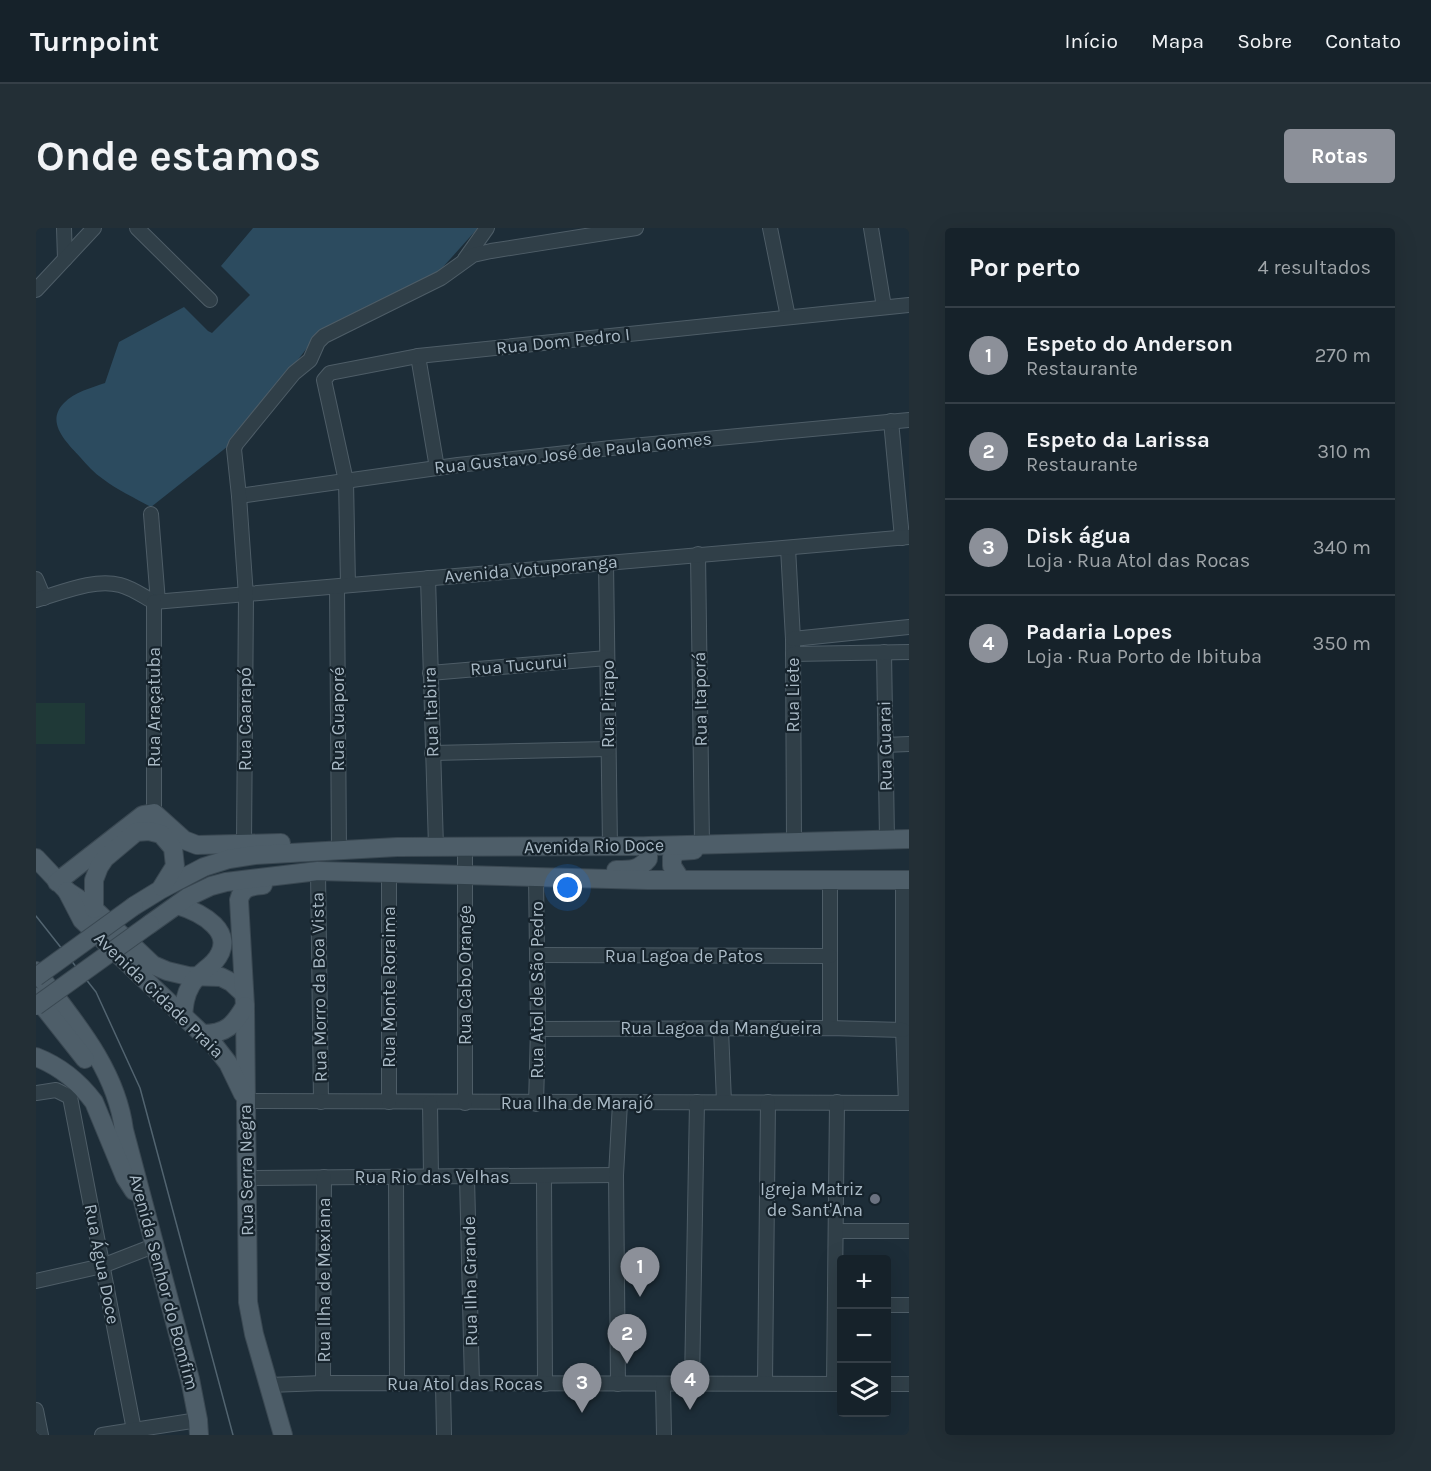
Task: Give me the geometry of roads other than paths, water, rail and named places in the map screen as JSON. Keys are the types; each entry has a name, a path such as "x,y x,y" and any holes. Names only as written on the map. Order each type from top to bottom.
{"main road":[{"path":"62,886 143,815 154,813 184,840 197,845 306,843 339,850"},
{"path":"94,909 94,880 99,867 105,858 136,832 155,832 166,838 173,848 175,866 160,890"},
{"name":"Avenida Rio Doce","path":"36,977 134,906 160,890 204,867 229,859 339,850 436,847 648,846 909,839"},
{"path":"681,880 672,866 672,857 679,851 765,848 788,842"},
{"path":"545,877 566,870 632,870 642,867 648,859 648,846"},
{"name":"Avenida Cidade Praia","path":"36,858 62,886 94,909 153,965 167,971 197,976"},
{"name":"Avenida Rio Doce","path":"239,900 247,888 292,882 313,872"},
{"name":"Avenida Rio Doce","path":"36,1006 177,904 199,891 226,882 313,872 681,880 906,880"},
{"name":"Avenida Cidade Praia","path":"62,886 82,920 203,1034 228,1063 246,1101"},
{"name":"Rua Serra Negra","path":"239,900 244,1000 248,1302 254,1334 283,1435"},
{"path":"177,904 201,913 213,923 220,934 222,944 213,963 197,976 186,995 183,1016"},
{"path":"36,971 80,1030 106,1071 118,1099 124,1130"},
{"path":"197,976 221,977 231,982 244,1000 230,1026 219,1033 203,1034"},
{"path":"36,997 96,1074 124,1130"},
{"path":"36,1057 64,1072 94,1102 125,1177 144,1202"},
{"name":"Avenida Senhor do Bomfim","path":"124,1130 190,1379 199,1428"}],"street":[{"path":"64,228 65,259"},
{"path":"36,290 94,228"},
{"path":"137,228 210,300"},
{"path":"465,259 487,228"},
{"path":"465,259 491,251 636,228"},
{"path":"770,228 788,317"},
{"path":"871,228 884,307"},
{"name":"Rua Caarapó","path":"244,843 246,596 234,449 294,373 310,360 318,342 324,336 441,278 465,259"},
{"name":"Rua Dom Pedro I","path":"345,481 325,384 330,373 418,356 909,305"},
{"path":"418,356 437,468"},
{"name":"Rua Gustavo José de Paula Gomes","path":"239,496 437,468 622,447 909,420"},
{"path":"891,422 906,537"},
{"name":"Rua Guaporé","path":"339,850 345,481"},
{"name":"Rua Araçatuba","path":"151,514 156,602 154,813"},
{"name":"Avenida Votuporanga","path":"156,602 906,537"},
{"name":"Rua Liete","path":"788,548 793,639 788,842"},
{"name":"Rua Itaporá","path":"698,554 702,844"},
{"name":"Rua Pirapo","path":"606,563 610,846"},
{"name":"Rua Itabira","path":"428,578 436,847"},
{"path":"36,579 40,599 89,585 105,583 129,588 156,602"},
{"path":"793,639 909,627"},
{"path":"884,652 891,629"},
{"path":"871,632 884,652"},
{"name":"Rua Guarai","path":"884,652 887,839"},
{"path":"793,654 909,652"},
{"name":"Rua Tucurui","path":"430,673 608,658"},
{"path":"885,745 909,744"},
{"path":"432,753 608,749"},
{"name":"Rua Cabo Orange","path":"465,847 465,1103"},
{"name":"Rua Morro da Boa Vista","path":"313,872 321,1102"},
{"name":"Rua Monte Roraima","path":"389,872 389,1102"},
{"name":"Rua Atol de São Pedro","path":"536,1104 538,955 545,877"},
{"path":"830,879 830,1028"},
{"path":"906,880 903,1030 908,1103"},
{"name":"Rua Lagoa de Patos","path":"538,955 830,956"},
{"name":"Rua Lagoa da Mangueira","path":"538,1029 903,1030"},
{"path":"721,1029 724,1102"},
{"name":"Rua Água Doce","path":"36,1093 56,1090 70,1097 134,1430"},
{"name":"Rua Ilha de Marajó","path":"246,1101 536,1104 908,1103"},
{"path":"692,1383 697,1102"},
{"path":"765,1383 768,1102"},
{"path":"837,1102 837,1255"},
{"path":"430,1103 431,1177"},
{"path":"618,1384 616,1175 620,1103"},
{"name":"Rua Rio das Velhas","path":"247,1178 616,1175"},
{"name":"Rua Ilha de Mexiana","path":"323,1383 324,1177"},
{"path":"396,1177 398,1384"},
{"name":"Rua Ilha Grande","path":"467,1177 472,1384"},
{"path":"544,1177 545,1384"},
{"path":"837,1230 909,1232"},
{"path":"36,1281 102,1266 156,1245"},
{"path":"891,1305 909,1305"},
{"path":"838,1309 838,1363"},
{"name":"Rua Atol das Rocas","path":"268,1385 323,1383 837,1384"},
{"path":"443,1384 444,1435"},
{"path":"663,1384 664,1435"},
{"path":"891,1384 909,1384"},
{"path":"36,1410 41,1435"},
{"path":"102,1435 134,1430 199,1428"}],"water":[{"path":"253,228 478,228 443,267 426,282 317,335 237,439 151,507 114,487 88,466 60,432 57,424 59,410 73,396 105,383 119,342 184,307 212,333 250,295 221,266"}],"tram line":[{"path":"36,916 96,992 140,1088 233,1435"}],"place":[{"name":"Igreja Matriz de Sant'Ana","path":"875,1199"},
{"name":"Espeto do Anderson","path":"640,1297"},
{"name":"Espeto da Larissa","path":"627,1364"},
{"name":"Padaria Lopes","path":"690,1410"},
{"name":"Disk água","path":"582,1413"}]}
